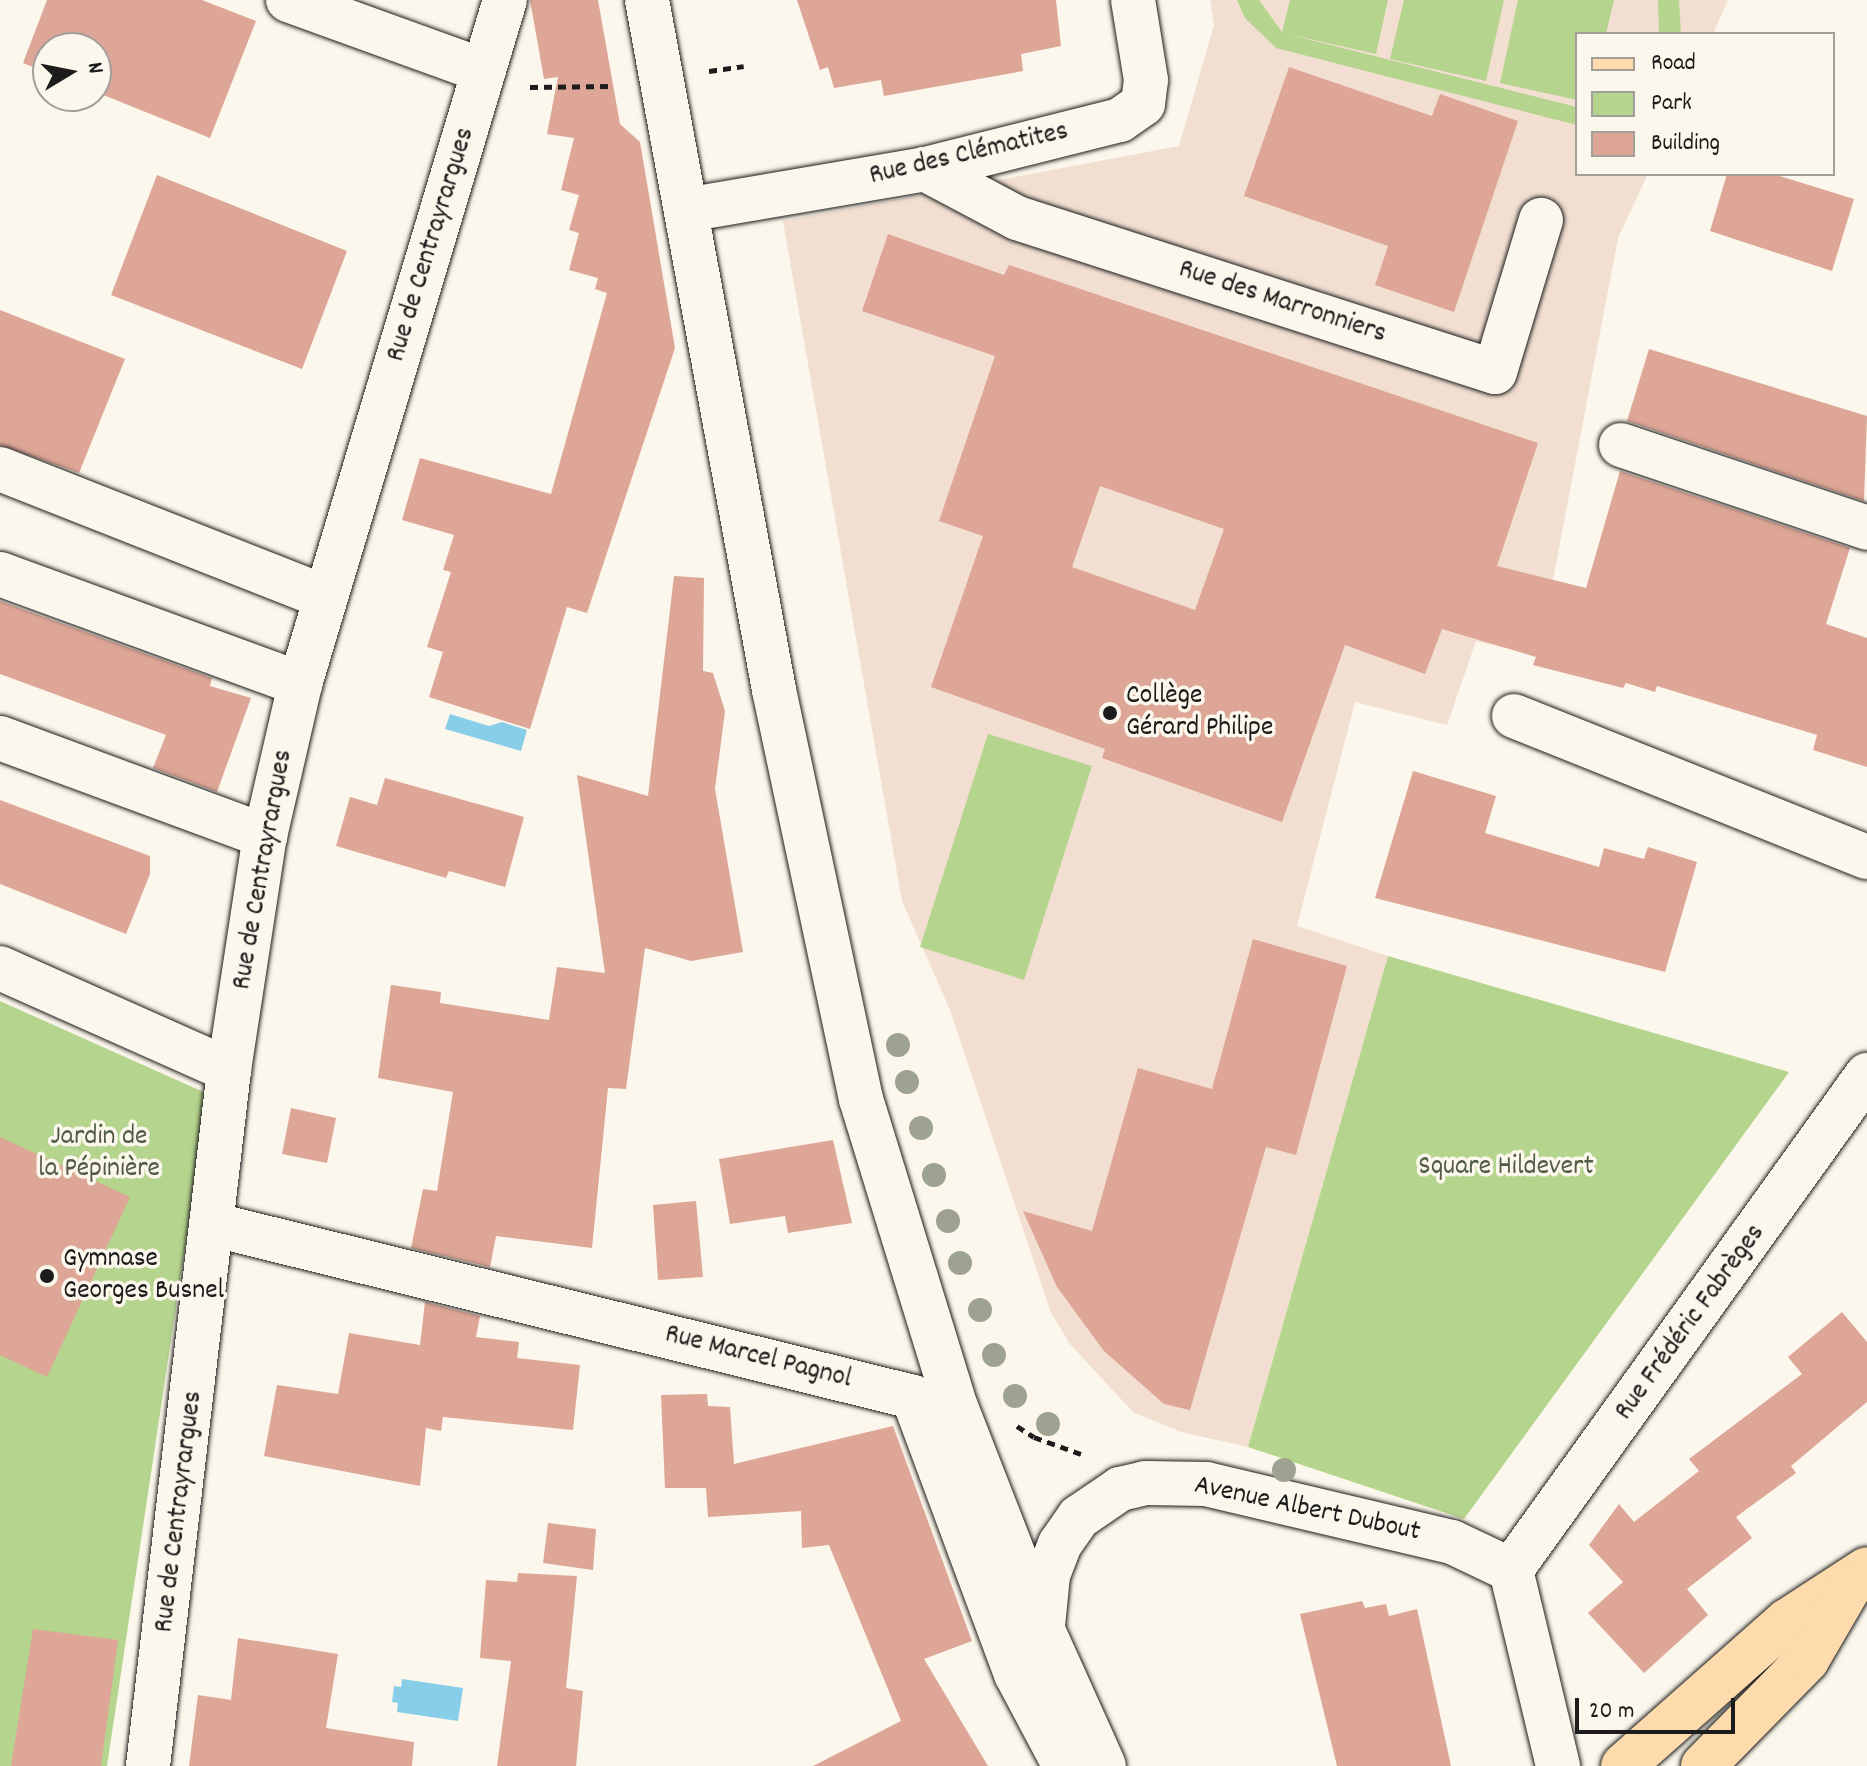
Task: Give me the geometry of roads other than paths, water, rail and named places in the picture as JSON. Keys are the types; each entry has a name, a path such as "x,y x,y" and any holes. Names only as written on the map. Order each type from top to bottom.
{"main road":[{"path":"1623,1766 1787,1621 1860,1575"},
{"path":"1703,1766 1807,1660 1860,1575"}],"street":[{"path":"288,0 501,79"},
{"name":"Rue de Centrayrargues","path":"148,1766 215,1225 229,1070 265,836 300,684 325,597 501,79 505,0"},
{"path":"647,0 774,690 861,1099 956,1407 1042,1628 1104,1766"},
{"name":"Rue des Clématites","path":"686,210 925,169 1120,120 1143,104 1146,80 1133,0"},
{"name":"Rue des Marronniers","path":"925,169 1017,218 1495,372 1541,220"},
{"path":"1621,445 1867,528"},
{"path":"0,469 325,597"},
{"path":"0,574 300,684"},
{"path":"1514,716 1867,857"},
{"path":"0,738 265,836"},
{"path":"0,968 229,1070"},
{"name":"Rue Frédéric Fabrèges","path":"1511,1570 1867,1075"},
{"name":"Rue Marcel Pagnol","path":"215,1225 913,1397 1016,1674 1065,1766"},
{"name":"Avenue Albert Dubout","path":"1042,1628 1048,1575 1060,1544 1079,1517 1120,1489 1145,1483 1206,1484 1438,1539 1511,1570"},
{"path":"1511,1570 1558,1766"}],"water":[{"path":"450,714 489,726 502,722 527,730 521,751 445,729"},
{"path":"402,1679 463,1688 458,1721 397,1712 398,1703 392,1702 394,1686 401,1687"}],"place":[{"name":"Collège Gérard Philipe","path":"1110,713"},
{"name":"Gymnase Georges Busnel","path":"47,1276"}],"park label":[{"name":"Jardin de la Pépinière","path":"99,1154"},
{"name":"Square Hildevert","path":"1506,1168"}]}
